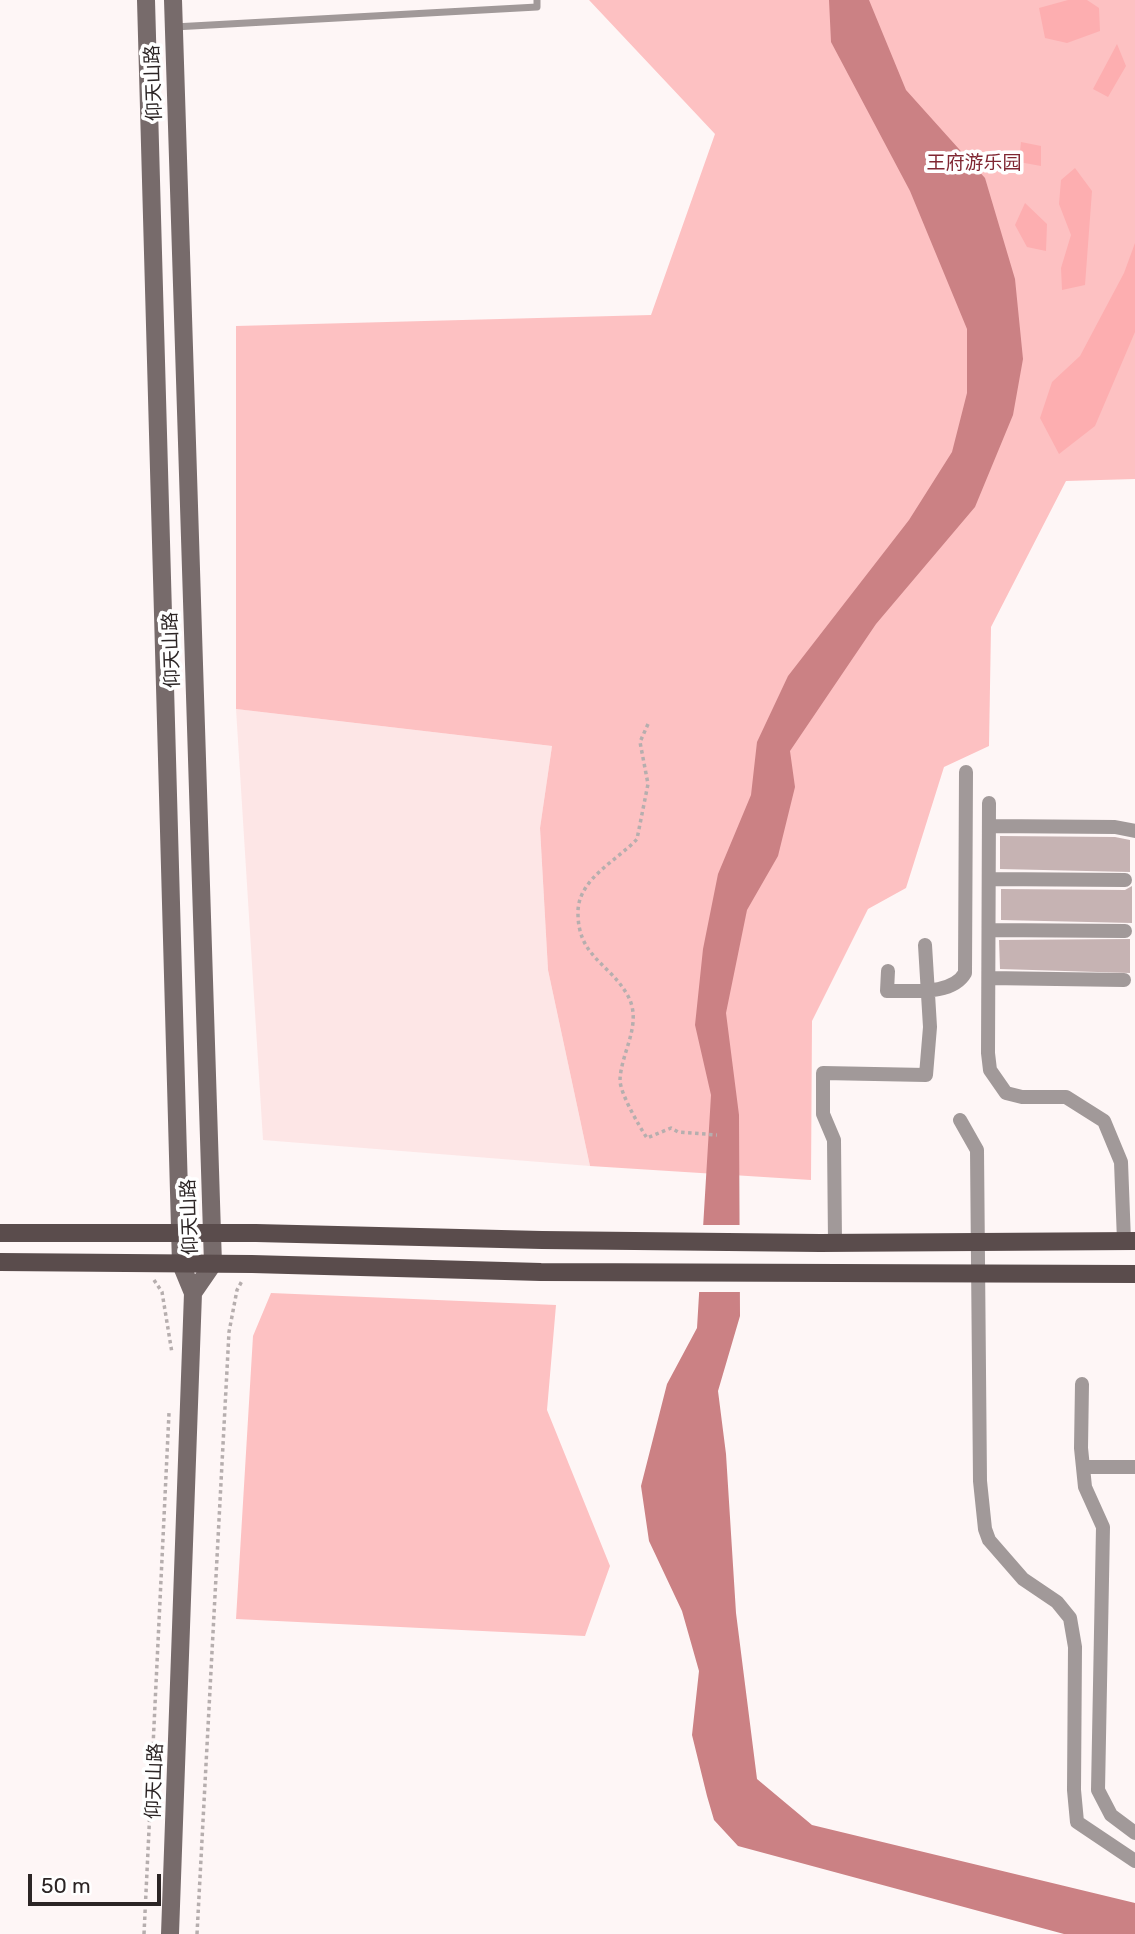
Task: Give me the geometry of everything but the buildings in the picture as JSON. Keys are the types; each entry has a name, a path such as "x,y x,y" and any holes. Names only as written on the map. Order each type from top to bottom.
{"main road":[{"name":"仰天山路","path":"146,0 181,1264 193,1293 170,1934"},
{"name":"仰天山路","path":"173,0 213,1264 193,1293"},
{"path":"0,1233 212,1233 827,1243 1130,1241"},
{"path":"0,1262 252,1264 541,1272 1135,1273"}],"street":[{"path":"888,971 887,991 947,988 960,983 965,974 966,772"},
{"path":"989,803 990,1070 1006,1093 1022,1097 1066,1097 1104,1121 1121,1162 1130,1241"},
{"path":"989,826 1115,827 1135,831"},
{"path":"989,878 1125,880"},
{"path":"989,930 1125,930"},
{"path":"827,1243 834,1140 823,1114 823,1073 926,1074 928,989 925,945"},
{"path":"989,978 1124,980"},
{"path":"960,1120 977,1150 980,1481 985,1529 989,1540 1023,1580 1056,1602 1070,1618 1075,1647 1074,1790 1077,1822 1135,1861"},
{"path":"1082,1384 1085,1487 1103,1527 1098,1790 1102,1803 1111,1815 1135,1833"},
{"path":"1083,1467 1135,1467"}],"lane":[{"path":"173,27 537,6 537,0"}],"path":[{"path":"648,724 640,742 648,784 637,839 615,855 585,890 578,911 580,938 628,997 632,1030 620,1083 647,1138 671,1128 678,1132 717,1135"},
{"path":"143,1264 162,1292 173,1355"},
{"path":"197,1934 229,1332 237,1290 252,1264"},
{"path":"144,1934 170,1410"}],"shaded area":[{"path":"829,0 869,0 906,90 985,178 1015,279 1023,359 1013,415 975,507 876,624 790,751 795,787 778,856 747,910 726,1013 739,1115 740,1316 718,1391 726,1454 736,1613 757,1779 812,1825 1135,1903 1135,1934 1064,1934 738,1846 714,1820 692,1735 699,1671 682,1611 649,1541 641,1486 667,1384 697,1328 711,1095 695,1025 703,949 718,874 751,795 757,742 788,676 909,520 952,452 967,393 967,329 910,191 831,42"},
{"path":"1068,0 1087,0 1099,8 1100,31 1067,43 1045,38 1039,8"},
{"path":"1117,44 1126,66 1108,97 1093,89"},
{"path":"1021,142 1041,146 1041,166 1019,162"},
{"path":"1075,168 1092,191 1085,285 1062,290 1061,268 1071,235 1059,204 1061,180"},
{"path":"1025,203 1047,224 1046,251 1027,247 1015,225"},
{"path":"1135,243 1135,332 1095,426 1059,454 1040,418 1052,382 1080,356 1124,273"},
{"path":"236,709 552,746 540,828 548,970 590,1166 263,1140"}],"green space":[{"name":"王府游乐园","path":"589,0 1135,0 1135,479 1066,481 991,627 989,746 944,767 906,888 868,909 812,1021 811,1180 590,1166 548,970 540,828 552,746 236,709 236,326 651,315 715,134"},
{"path":"271,1293 556,1305 547,1410 610,1566 585,1636 236,1619 253,1336"}],"pier":[{"path":"699,1225 743,1225 744,1292 695,1292"}]}
